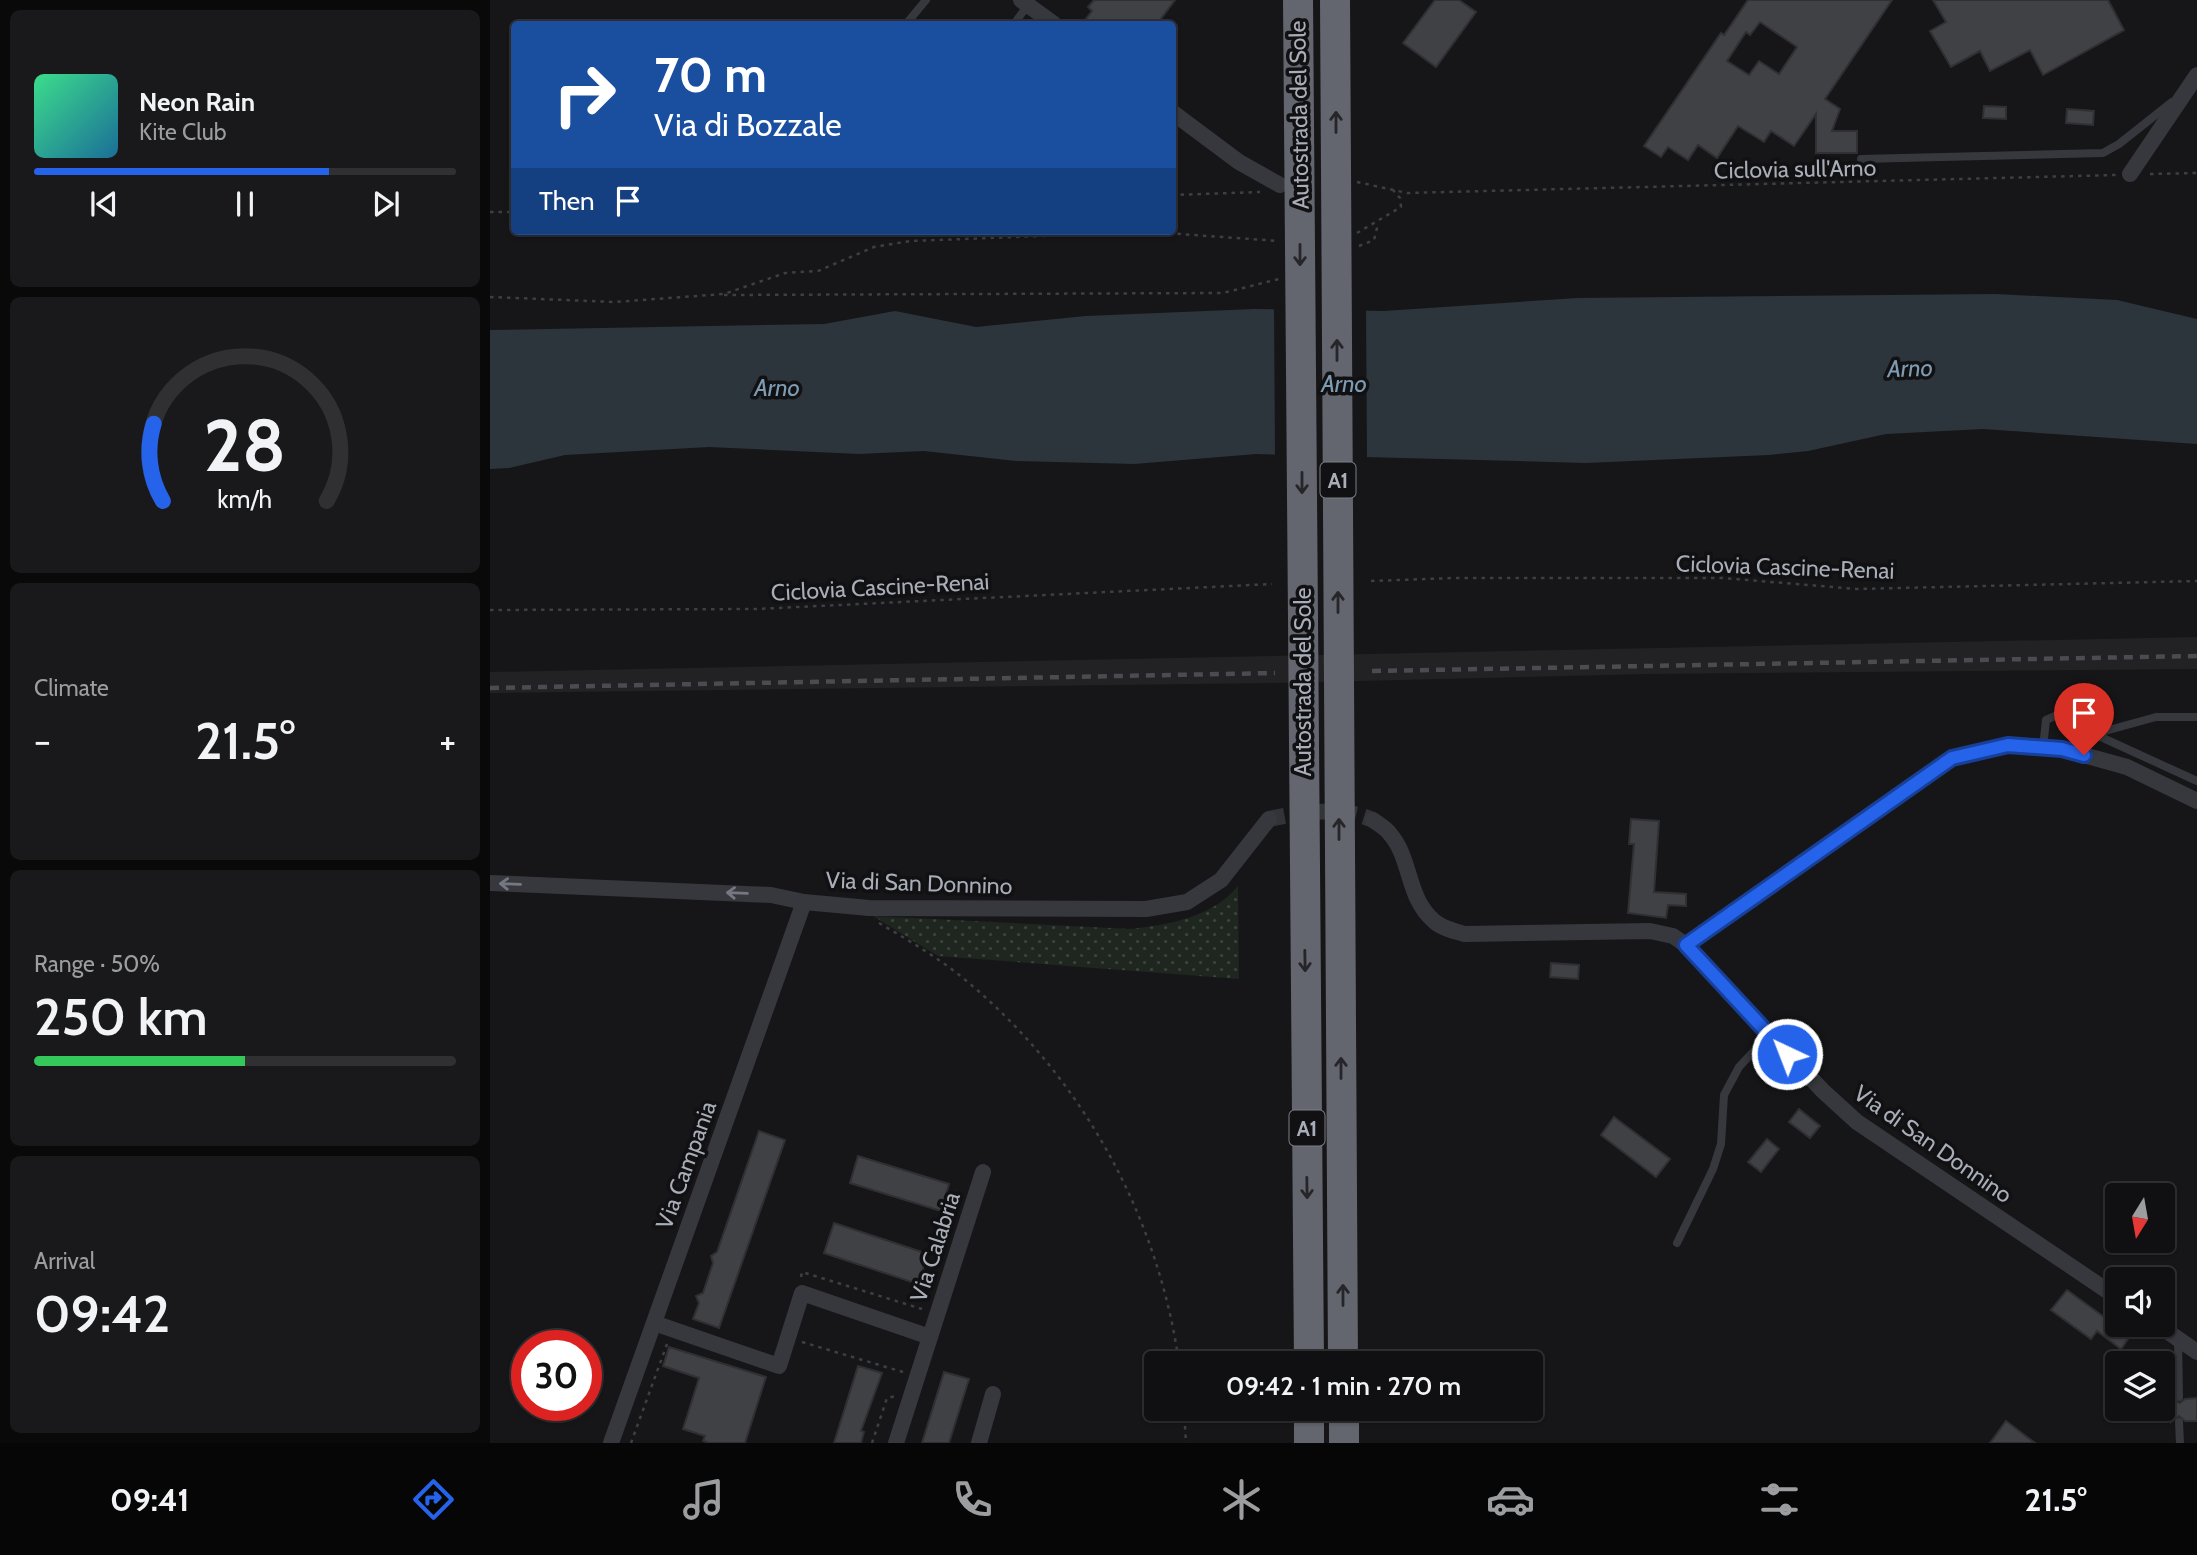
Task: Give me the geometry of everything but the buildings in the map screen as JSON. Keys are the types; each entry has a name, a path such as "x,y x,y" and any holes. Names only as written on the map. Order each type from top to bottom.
{"highway":[{"name":"Autostrada del Sole","path":"1298,0 1309,1351"},
{"name":"Autostrada del Sole","path":"1335,0 1343,1351"},
{"path":"1309,1421 1309,1443"},
{"path":"1344,1421 1344,1443"}],"street":[{"path":"1025,2 1050,21"},
{"path":"2130,174 2182,93 2197,75"},
{"path":"1176,115 1239,162 1280,186"},
{"path":"1686,945 1952,758 2008,745 2062,749 2127,767 2197,801"},
{"name":"Via di San Donnino","path":"490,883 771,895 804,902 869,908 1146,909 1187,902 1221,880 1269,819"},
{"name":"Via di San Donnino","path":"1373,820 1390,834 1402,856 1409,884 1436,923 1464,934 1498,936 1650,931 1673,936 1686,945 1823,1091 1886,1143 2105,1289"},
{"name":"Via Campania","path":"611,1443 804,902"},
{"name":"Via Calabria","path":"896,1443 983,1172"},
{"name":"Via Calabria","path":"654,1323 779,1367 802,1293 930,1336"},
{"path":"2175,1337 2197,1352"},
{"path":"979,1443 993,1394"}],"lane":[{"path":"908,21 926,0"},
{"path":"1016,21 1025,2"},
{"path":"1861,159 2104,152 2119,144 2182,93"},
{"path":"2043,748 2044,726 2049,716 2061,718 2197,781"},
{"path":"2100,736 2105,731 2156,716 2197,717"},
{"path":"1677,1243 1713,1169 1721,1144 1724,1095 1739,1067 1769,1035"},
{"path":"2178,1339 2179,1397"},
{"path":"2179,1422 2180,1443"}],"path":[{"name":"Ciclovia sull'Arno","path":"1378,222 1401,207 1400,198 1393,190 1421,193 2197,173"},
{"path":"490,212 511,212"},
{"path":"1348,239 1378,222"},
{"path":"1350,249 1374,240 1378,222"},
{"path":"1176,233 1287,240"},
{"path":"490,297 615,302 724,294 785,273 818,271 874,247 909,241 1070,235"},
{"path":"710,295 1223,293 1281,278"},
{"name":"Ciclovia Cascine-Renai","path":"1371,581 1454,578 1723,578 1857,589 2197,581"},
{"name":"Ciclovia Cascine-Renai","path":"490,610 757,610 1272,584"},
{"path":"868,917 926,950 964,978 1014,1026 1082,1106 1137,1208 1157,1269 1176,1351"},
{"path":"798,1284 802,1272 930,1312"},
{"path":"631,1443 668,1340"},
{"path":"872,1443 887,1398 901,1395"},
{"path":"1185,1421 1186,1443"}],"shaded area":[{"path":"2197,637 2197,669 1648,674 1275,683 490,693 490,672"},
{"path":"1238,886 1239,979 938,956 873,916 1130,929 1189,918 1216,905"}],"water":[{"name":"Arno","path":"1996,294 2117,300 2197,319 2197,444 1983,429 1886,434 1808,451 1769,455 1586,463 1256,454 1134,464 1016,461 924,451 859,454 709,447 565,455 509,468 490,469 490,330 824,324 895,311 976,327 1086,316 1254,309 1384,311 1577,298"}],"pier":[{"path":"1274,306 1366,307 1367,460 1275,458"}],"tunnel":[{"path":"1269,819 1335,812 1373,820"}],"railway":[{"path":"1372,671 2197,656"},
{"path":"490,688 1275,673"}],"route":[{"path":"1787,1054 1686,945 1952,758 2008,745 2062,749 2084,755"}]}
